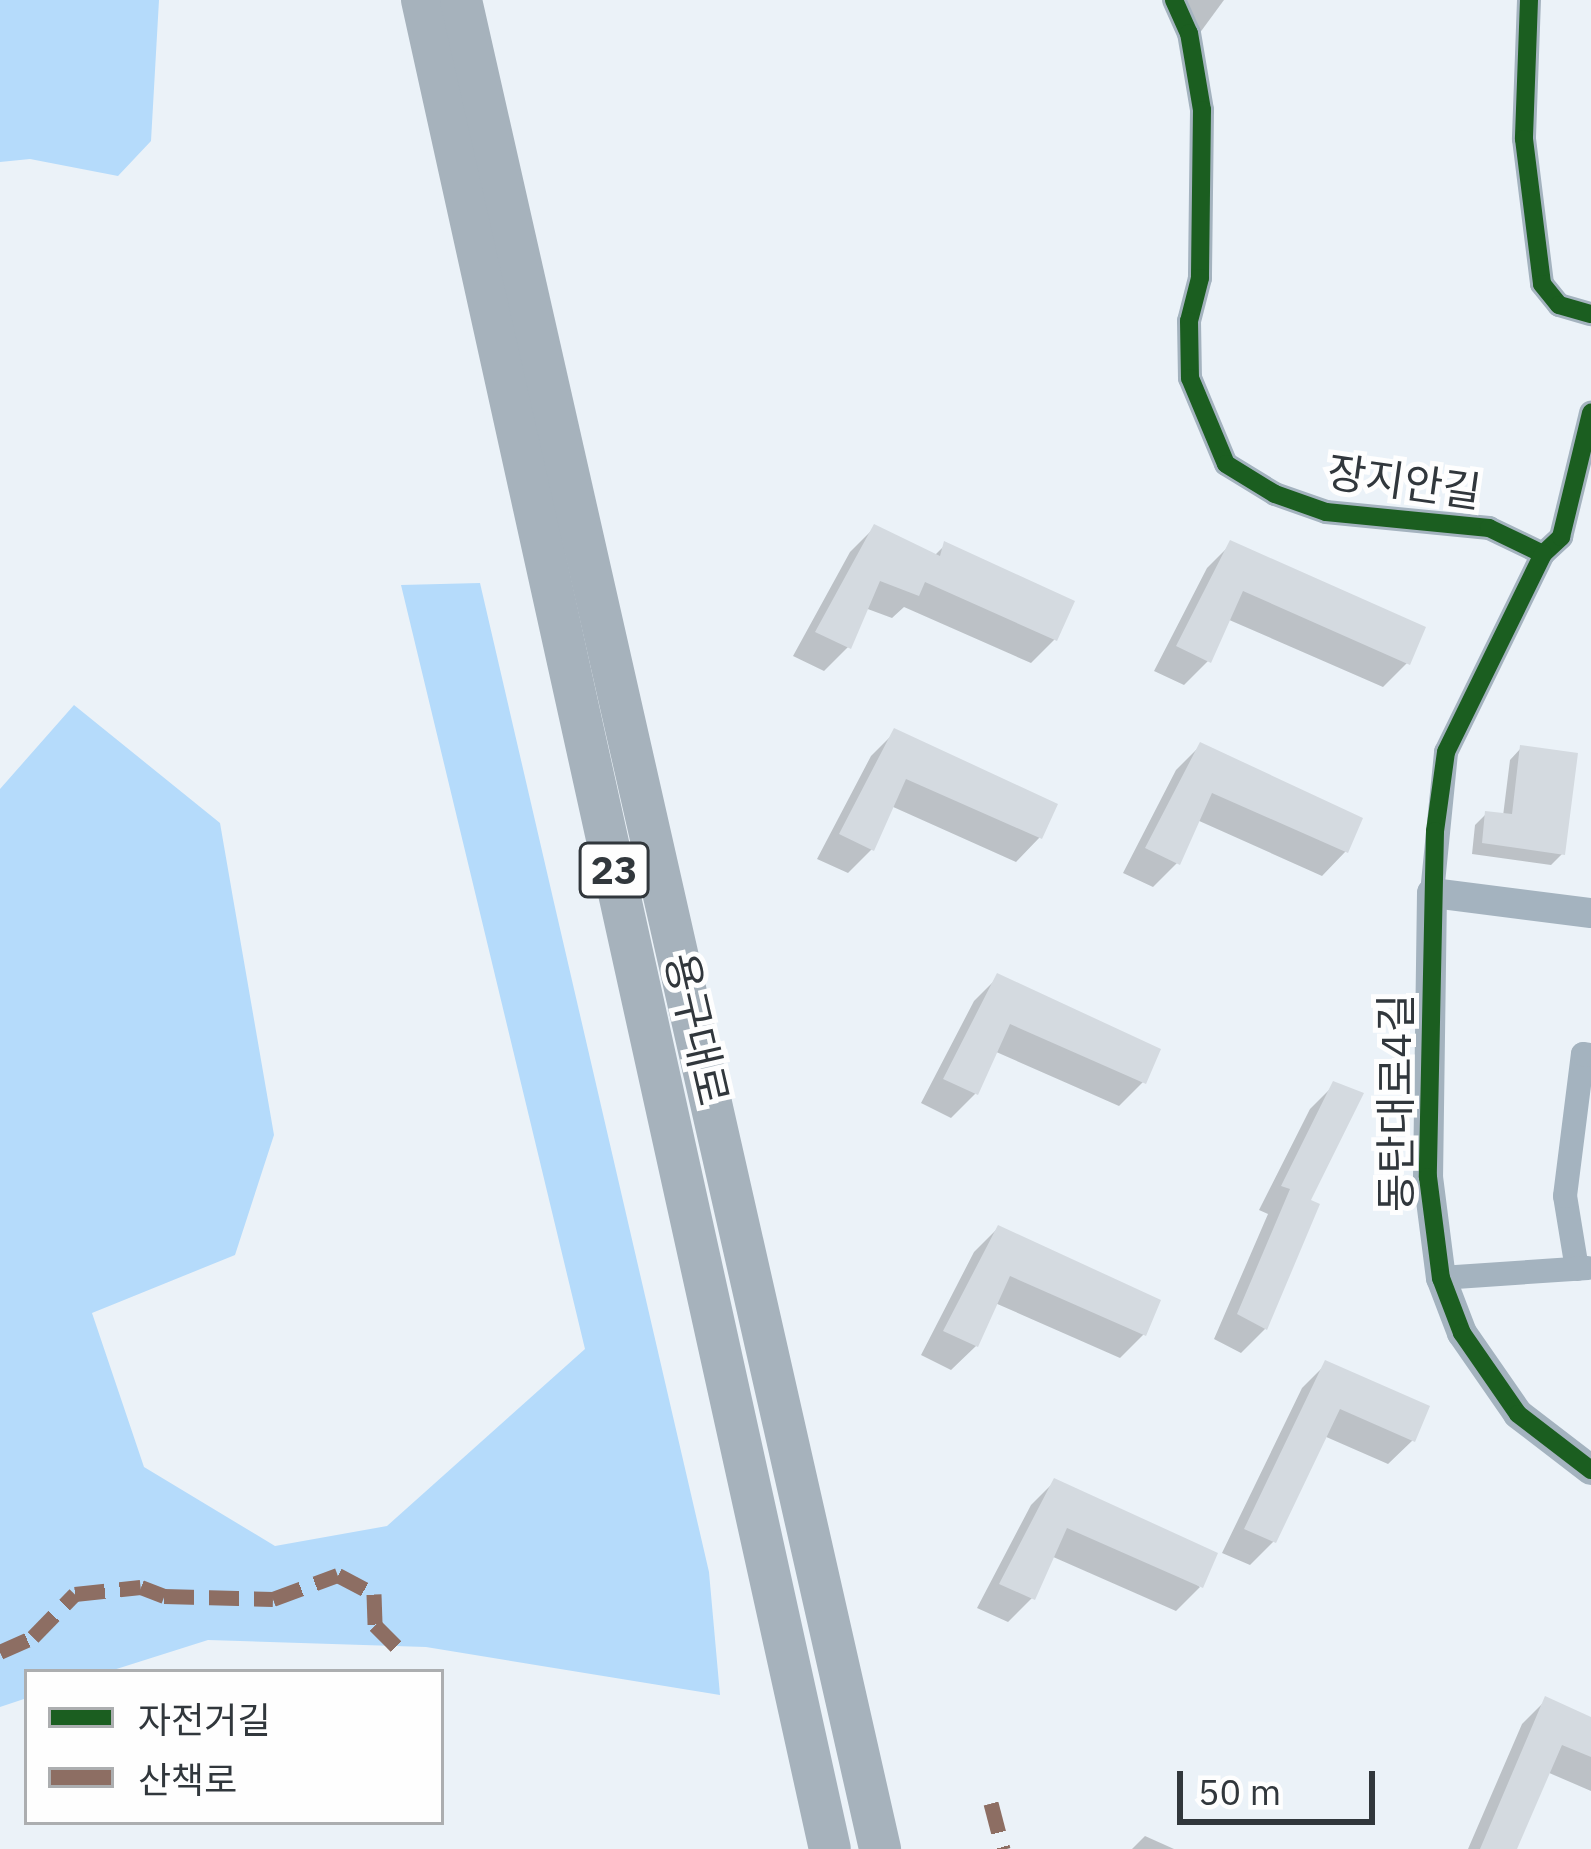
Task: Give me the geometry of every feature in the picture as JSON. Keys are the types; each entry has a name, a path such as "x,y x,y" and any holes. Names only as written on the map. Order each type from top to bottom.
{"highway":[{"name":"용구대로","path":"422,0 827,1836"},
{"name":"용구대로","path":"460,0 876,1830"}],"street":[{"name":"장지안길","path":"1174,0 1189,34 1202,110 1190,378 1226,464 1275,494 1327,512 1489,529 1543,554"},
{"path":"1529,0 1524,140 1542,284 1559,305 1591,314"},
{"path":"1591,413 1561,537 1543,554 1446,752 1432,893 1591,914"},
{"name":"동탄대로4길","path":"1432,893 1428,1178 1441,1278 1484,1372 1518,1414 1591,1470"},
{"path":"1441,1278 1584,1268 1565,1196 1583,1054 1591,1055"}],"shaded area":[{"path":"0,0 159,0 151,141 118,176 30,159 0,162"},
{"path":"480,583 709,1572 720,1695 426,1647 208,1640 116,1669 24,1669 24,1699 0,1707 0,789 74,705 220,823 274,1135 235,1255 92,1313 144,1467 275,1546 387,1526 585,1349 401,585"}],"building":[{"path":"874,524 940,556 944,541 1075,601 1057,641 925,582 919,596 880,581 851,649 815,632"},
{"path":"1230,540 1426,627 1410,665 1243,591 1211,663 1176,646"},
{"path":"894,728 1058,804 1042,839 906,779 874,851 839,834"},
{"path":"1200,742 1363,818 1348,853 1212,793 1180,865 1145,848"},
{"path":"1520,745 1578,753 1565,855 1482,843 1485,811 1512,814"},
{"path":"997,973 1161,1049 1146,1084 1010,1024 978,1095 943,1079"},
{"path":"1333,1081 1364,1093 1311,1200 1320,1204 1267,1330 1237,1314 1290,1189 1281,1186"},
{"path":"998,1225 1161,1300 1146,1336 1010,1276 978,1347 943,1331"},
{"path":"1325,1360 1430,1406 1415,1442 1340,1409 1276,1543 1244,1529"},
{"path":"1054,1478 1218,1553 1203,1588 1067,1528 1035,1600 999,1584"},
{"path":"1545,1696 1591,1717 1591,1757 1562,1745 1517,1849 1480,1849"}],"marked path":[{"path":"0,1652 33,1637 75,1594 141,1587 164,1596 273,1599 338,1575 374,1594 375,1625 396,1646"},
{"path":"991,1803 1003,1849"}],"cycle path":[{"path":"1174,0 1189,33 1202,110 1200,278 1189,321 1190,378 1226,464 1275,494 1326,512 1489,528 1543,554 1561,537 1591,413"},
{"path":"1529,0 1524,139 1542,284 1559,305 1591,314"},
{"path":"1543,554 1446,752 1435,831 1428,1177 1441,1278 1462,1333 1518,1414 1591,1470"}]}
